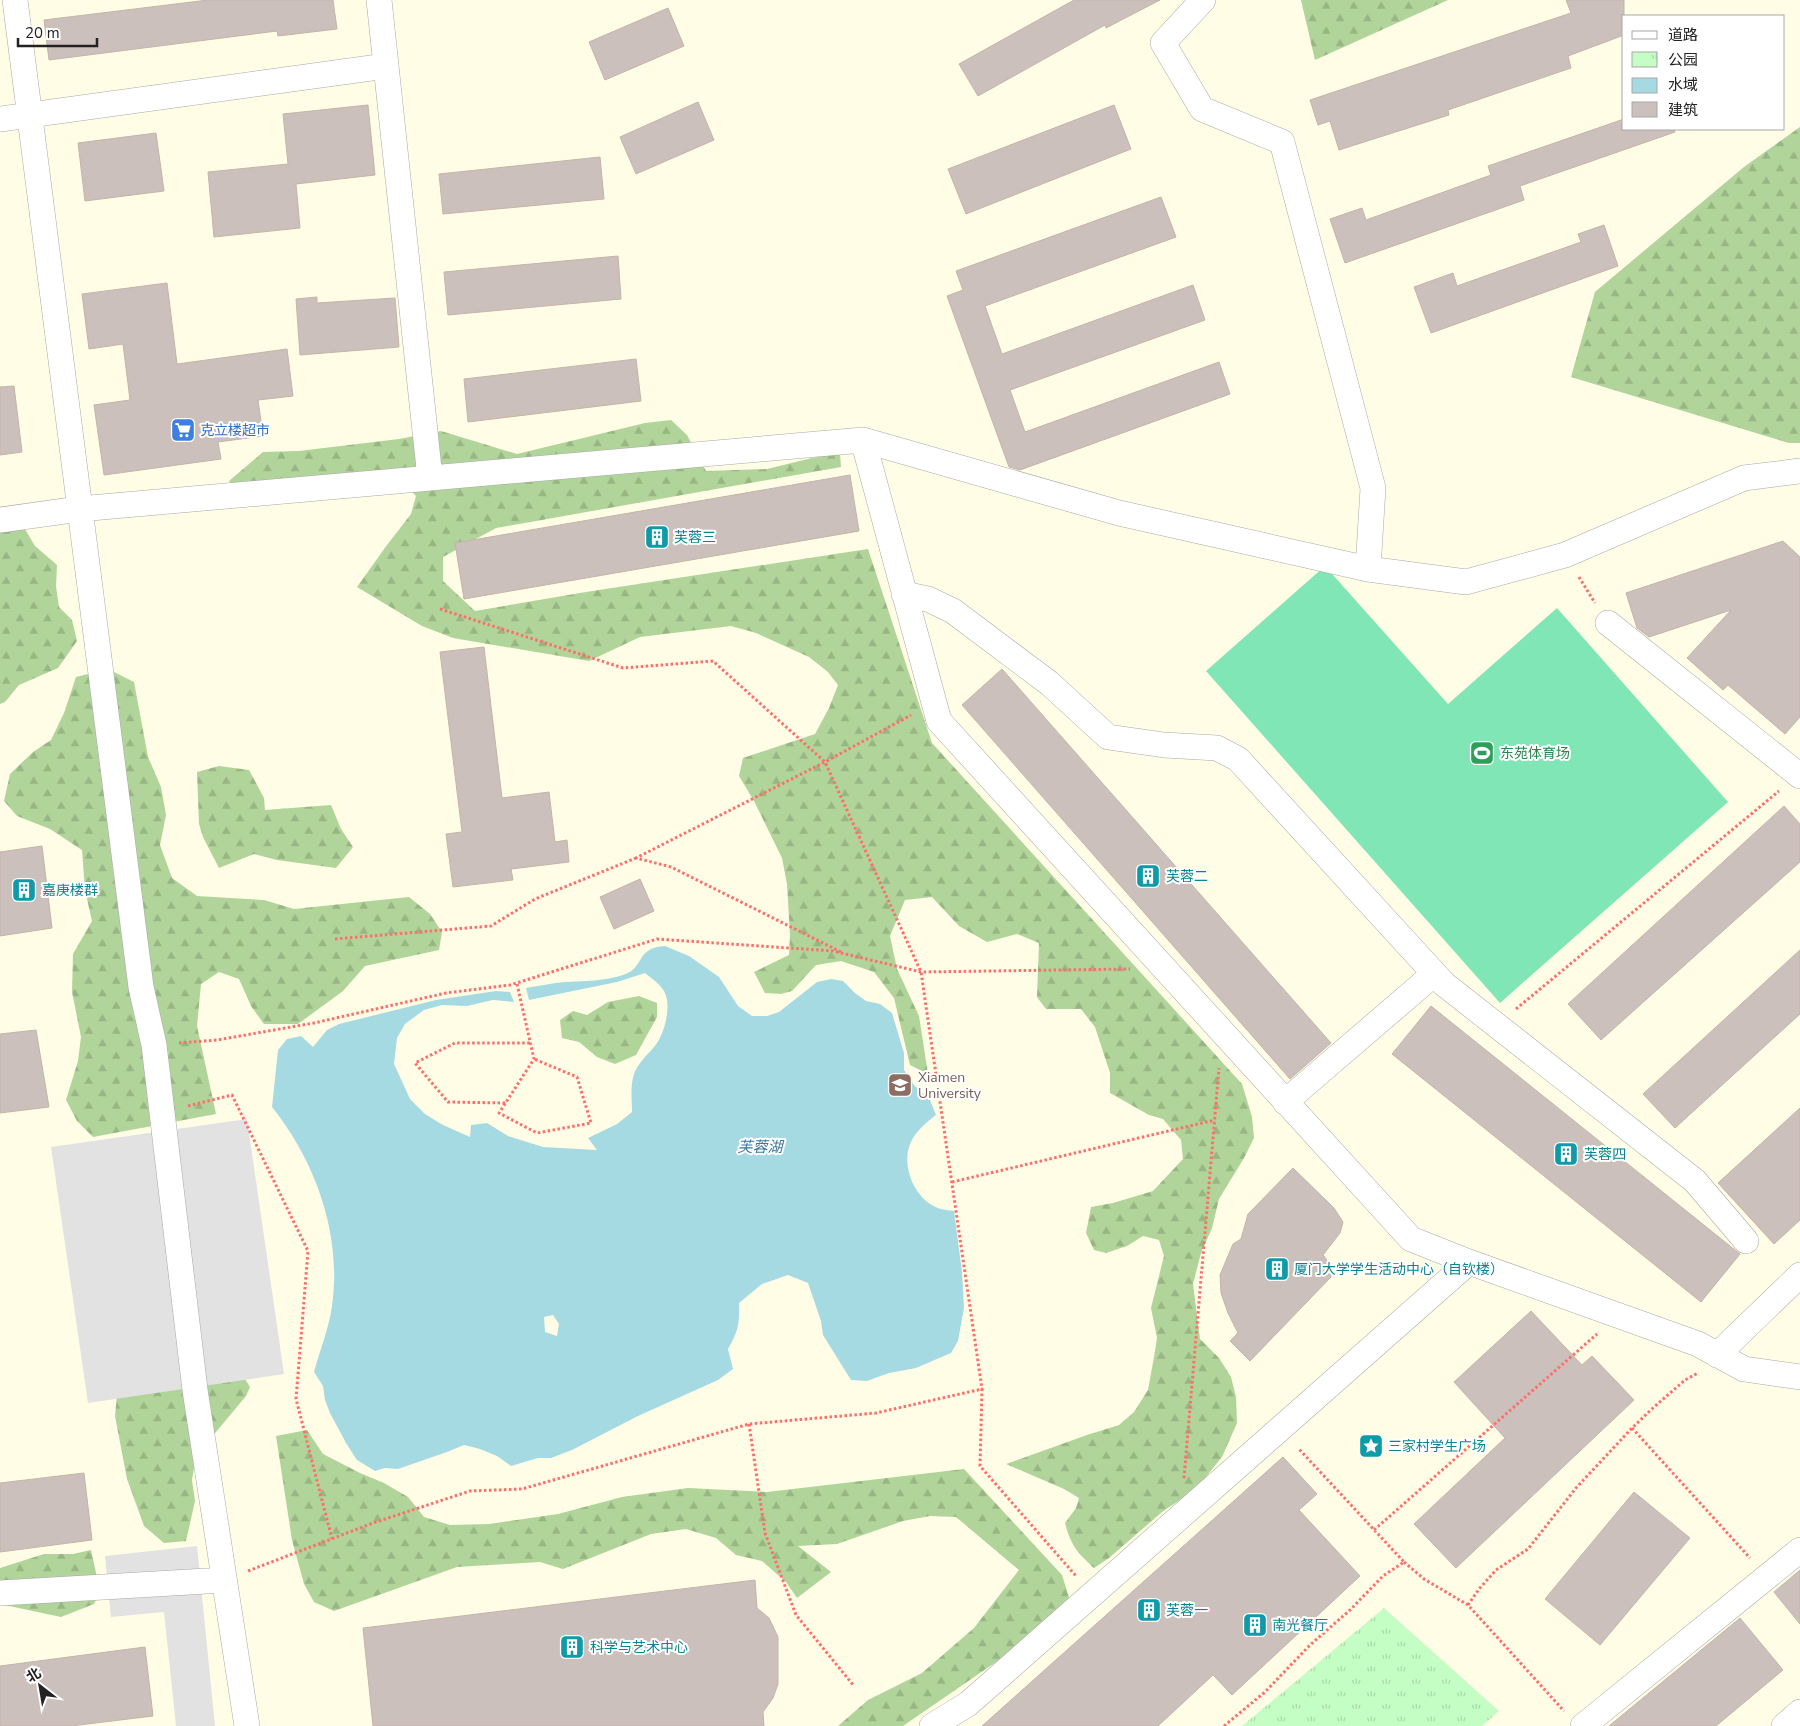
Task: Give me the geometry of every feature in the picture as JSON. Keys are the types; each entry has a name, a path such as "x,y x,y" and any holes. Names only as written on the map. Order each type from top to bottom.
{"street":[{"path":"16,0 141,987 154,1045 195,1390 247,1726"},
{"path":"379,0 430,478"},
{"path":"1203,0 1162,43 1202,109 1282,142 1374,488 1368,568"},
{"path":"0,119 386,66"},
{"path":"863,440 939,721 1411,1239 1469,1262 1698,1344 1744,1369 1800,1377"},
{"path":"0,520 79,509 863,440 1119,513 1368,568 1466,582 1565,555 1744,478 1800,471"},
{"path":"904,594 928,599 953,611 1049,682 1108,737 1164,745 1217,748 1238,759 1444,984 1695,1181 1746,1241"},
{"path":"1608,623 1800,776"},
{"path":"1285,1102 1434,974"},
{"path":"932,1726 968,1704 1469,1262"},
{"path":"1717,1354 1800,1275"},
{"path":"1574,1719 1800,1550"},
{"path":"0,1593 224,1580"},
{"path":"1784,1726 1800,1712"}],"path":[{"path":"1565,555 1608,623"},
{"path":"440,609 623,668 713,661 825,762 921,972 982,1389 980,1466 1092,1594"},
{"path":"335,939 491,926 535,899 636,858 825,762 934,702"},
{"path":"1496,1025 1780,790"},
{"path":"636,858 671,867 848,955"},
{"path":"154,1045 217,1040 314,1024 446,993 517,984 657,939 833,951 921,972 1138,969"},
{"path":"517,984 534,1059 498,1112 537,1133 591,1123 577,1077 534,1059"},
{"path":"1181,1516 1222,1033"},
{"path":"505,1103 448,1102 415,1063 455,1043 530,1043"},
{"path":"162,1112 232,1095 308,1251 296,1399 332,1539"},
{"path":"952,1182 1215,1120"},
{"path":"1374,1530 1618,1315"},
{"path":"1468,1605 1478,1589 1496,1570 1528,1549 1553,1520 1576,1488 1632,1428 1654,1406 1685,1380 1703,1370 1717,1354"},
{"path":"224,1580 372,1522 470,1491 522,1488 749,1424 876,1413 982,1389"},
{"path":"749,1424 765,1533 796,1615 854,1686"},
{"path":"1632,1428 1767,1576"},
{"path":"1280,1429 1404,1562 1424,1579 1468,1605 1574,1719"},
{"path":"1224,1726 1265,1692 1310,1645 1350,1610 1383,1576 1404,1562"}],"shaded area":[{"name":"Xiamen University","path":"0,0 1301,0 1315,59 1448,0 1800,0 1800,127 1744,167 1595,292 1572,377 1789,443 1800,443 1800,1726 0,1726"},
{"path":"247,1119 284,1374 88,1403 51,1147"},
{"path":"197,1546 215,1726 176,1726 164,1612 111,1617 105,1556"}],"green space":[{"path":"1301,0 1448,0 1315,60"},
{"path":"1800,127 1800,443 1789,443 1571,377 1595,292 1744,167"},
{"path":"671,420 687,435 706,471 767,469 840,453 841,467 496,528 443,557 443,581 475,611 868,549 932,743 1242,1084 1252,1117 1254,1138 1219,1199 1212,1228 1201,1253 1193,1284 1200,1339 1219,1358 1231,1377 1236,1397 1237,1423 1222,1457 1196,1489 1162,1512 1109,1558 1094,1568 1075,1548 1065,1523 1076,1508 1079,1498 1064,1489 1006,1464 1119,1425 1134,1412 1148,1390 1157,1338 1151,1308 1164,1256 1159,1240 1143,1236 1127,1246 1106,1253 1094,1250 1086,1233 1091,1207 1113,1203 1153,1191 1183,1159 1181,1140 1163,1119 1149,1115 1110,1093 1110,1073 1095,1027 1081,1009 1046,1009 1037,997 1039,943 1017,934 987,942 959,926 932,897 905,900 890,936 897,969 919,1016 928,1074 910,1065 894,998 874,972 841,961 816,965 792,991 781,994 765,993 754,972 789,955 790,935 787,884 782,858 754,801 739,776 743,758 815,734 829,708 838,685 828,672 809,657 756,633 731,626 640,637 589,661 453,638 422,626 357,587 411,514 416,496 398,477 240,493 229,481 263,452 299,451 399,439 441,431 517,454 645,423"},
{"path":"0,516 17,516 35,546 57,565 56,586 59,607 72,620 77,641 58,668 19,685 5,702 0,704"},
{"name":"东苑体育场","path":"1325,566 1448,704 1557,608 1728,802 1500,1003 1206,671"},
{"path":"108,669 134,682 148,757 161,787 166,815 160,845 172,878 197,896 264,900 294,909 409,897 430,914 442,932 439,950 365,966 343,991 298,1024 264,1024 251,1006 239,979 219,972 201,984 197,1026 216,1114 93,1137 77,1121 66,1100 78,1061 81,1037 72,992 73,954 92,921 85,890 82,850 50,829 17,816 4,801 10,774 33,752 51,740 64,713 76,677"},
{"path":"219,766 249,770 264,798 265,810 331,805 341,829 353,847 336,868 277,860 254,854 219,868 203,837 199,824 197,772"},
{"path":"639,996 657,1003 657,1017 636,1055 615,1064 597,1057 579,1042 562,1038 560,1020 573,1011 587,1015 608,1002"},
{"path":"239,1369 250,1387 246,1396 196,1456 192,1480 195,1501 186,1541 164,1543 144,1526 127,1479 115,1416 117,1395"},
{"path":"307,1430 323,1454 384,1483 408,1497 424,1517 450,1525 489,1524 558,1514 622,1497 688,1488 767,1492 964,1469 1062,1575 1071,1604 996,1662 903,1726 838,1726 868,1700 922,1673 974,1628 1019,1570 956,1517 930,1516 903,1521 837,1544 798,1546 831,1572 797,1598 786,1582 762,1561 736,1555 716,1538 686,1529 651,1534 563,1569 540,1562 457,1567 334,1611 314,1602 304,1584 292,1540 276,1436"},
{"path":"91,1550 100,1591 94,1604 61,1617 0,1604 0,1568 44,1554 73,1554"},
{"path":"1384,1608 1499,1711 1482,1726 1242,1726"}],"water":[{"name":"芙蓉湖","path":"665,946 689,956 719,977 738,1006 752,1016 767,1016 779,1012 817,982 831,979 843,981 866,1001 880,1004 892,1013 904,1053 904,1070 914,1085 930,1100 936,1115 915,1135 908,1151 907,1159 910,1177 924,1199 938,1208 954,1211 962,1272 964,1308 958,1341 951,1353 916,1368 889,1373 867,1381 851,1380 823,1335 821,1321 808,1283 788,1275 762,1284 739,1303 738,1327 728,1349 733,1369 718,1380 638,1416 572,1450 551,1458 538,1458 511,1466 497,1456 464,1445 398,1469 385,1468 375,1471 357,1460 346,1443 330,1413 325,1400 323,1386 314,1372 331,1314 334,1279 333,1253 329,1226 313,1175 288,1128 272,1107 278,1050 287,1039 301,1036 313,1047 327,1030 339,1024 436,1000 496,991 510,992 514,1002 493,1000 467,1006 442,1005 424,1010 405,1024 397,1038 394,1064 410,1099 425,1114 443,1125 470,1137 471,1125 487,1123 508,1136 543,1147 597,1150 588,1138 617,1124 632,1112 634,1074 641,1062 657,1043 665,1025 667,1003 664,991 645,973 617,982 529,1000 526,988 560,982 602,980 623,975 635,968 644,954 655,948","holes":["553,1315 559,1324 557,1336 545,1332 544,1317"]}],"building":[{"path":"208,0 333,0 337,29 278,36 277,31 49,60 44,20"},
{"path":"1074,0 1160,0 1106,28 1105,25 978,96 959,64"},
{"path":"1566,0 1624,0 1622,36 1568,56 1571,68 1448,110 1449,115 1339,150 1330,121 1318,125 1310,100 1571,13"},
{"path":"668,8 684,46 605,80 589,42"},
{"path":"698,102 714,140 636,174 620,137"},
{"path":"368,105 375,175 296,184 300,228 214,237 208,172 288,164 283,114"},
{"path":"1114,105 1131,149 966,214 948,169"},
{"path":"1622,120 1622,130 1674,130 1675,132 1520,186 1524,200 1345,263 1330,219 1362,208 1366,220 1491,175 1488,166"},
{"path":"156,133 164,191 85,201 78,143"},
{"path":"600,157 604,199 443,214 439,174"},
{"path":"1161,197 1176,237 985,306 1002,354 1193,285 1205,320 1010,390 1025,432 1219,362 1230,394 1020,470 1009,467 947,296 963,290 956,271"},
{"path":"1604,225 1618,266 1431,333 1414,287 1453,273 1457,286 1581,242 1578,234"},
{"path":"618,256 621,299 448,315 444,272"},
{"path":"167,283 177,364 287,349 293,396 258,400 263,436 218,442 221,459 104,475 94,405 130,400 123,344 89,349 82,294"},
{"path":"317,297 317,303 395,298 399,347 300,355 296,299"},
{"path":"636,359 641,401 468,422 464,379"},
{"path":"14,386 22,452 0,455 0,387"},
{"name":"芙蓉三","path":"850,475 859,531 464,599 455,543"},
{"path":"1783,541 1800,557 1800,717 1785,734 1728,685 1723,690 1687,658 1731,610 1649,637 1637,628 1626,593"},
{"path":"484,647 502,798 549,792 555,842 567,840 569,862 511,869 513,880 453,887 446,834 462,832 440,652"},
{"name":"芙蓉二","path":"1002,669 1331,1043 1290,1079 962,705"},
{"path":"1784,806 1800,824 1800,862 1601,1040 1568,1004"},
{"name":"嘉庚楼群","path":"42,846 52,928 0,936 0,852"},
{"path":"640,879 654,911 614,929 600,897"},
{"path":"1800,950 1800,1014 1675,1128 1643,1094"},
{"name":"芙蓉四","path":"1431,1006 1740,1254 1701,1302 1392,1054"},
{"path":"36,1030 49,1107 0,1113 0,1034"},
{"path":"1800,1108 1800,1220 1774,1244 1718,1183"},
{"name":"厦门大学学生活动中心（自钦楼）","path":"1293,1168 1334,1208 1343,1222 1340,1233 1323,1255 1330,1264 1331,1277 1250,1361 1230,1341 1238,1333 1221,1293 1220,1275 1233,1244 1241,1239 1248,1214"},
{"path":"1531,1311 1582,1365 1592,1356 1634,1400 1456,1568 1414,1524 1505,1438 1454,1382"},
{"path":"1283,1457 1317,1494 1299,1510 1360,1576 1232,1695 1213,1675 1158,1726 982,1726"},
{"path":"84,1473 92,1540 0,1552 0,1483"},
{"path":"1634,1492 1690,1538 1600,1645 1545,1599"},
{"path":"1800,1570 1800,1624 1774,1592"},
{"name":"科学与艺术中心","path":"755,1580 757,1608 769,1618 778,1637 778,1684 773,1698 763,1712 764,1726 373,1726 363,1628"},
{"path":"1740,1618 1783,1670 1716,1726 1609,1726"},
{"path":"145,1647 153,1716 71,1726 0,1726 0,1666"}],"place":[{"name":"克立楼超市","path":"183,430"},
{"name":"芙蓉三","path":"657,537"},
{"name":"东苑体育场","path":"1482,753"},
{"name":"芙蓉二","path":"1148,876"},
{"name":"嘉庚楼群","path":"24,890"},
{"name":"Xiamen University","path":"900,1085"},
{"name":"芙蓉四","path":"1566,1154"},
{"name":"厦门大学学生活动中心（自钦楼）","path":"1277,1269"},
{"name":"三家村学生广场","path":"1371,1446"},
{"name":"芙蓉一","path":"1149,1610"},
{"name":"南光餐厅","path":"1255,1625"},
{"name":"科学与艺术中心","path":"572,1647"}]}
